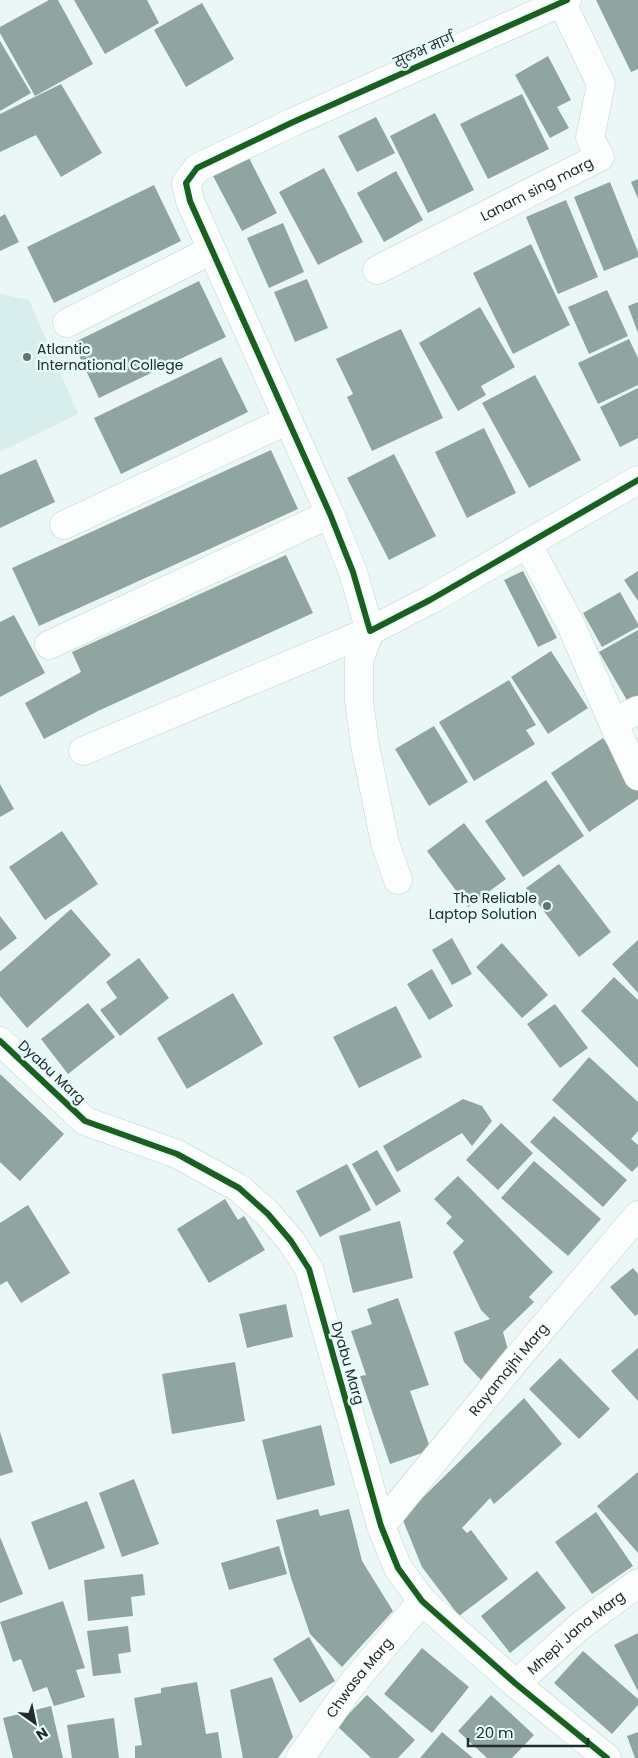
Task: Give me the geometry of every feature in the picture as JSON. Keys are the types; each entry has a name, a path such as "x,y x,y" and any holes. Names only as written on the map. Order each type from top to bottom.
{"street":[{"name":"सुलभ मार्ग","path":"212,250 190,201 186,183 197,168 290,123 565,1"},
{"name":"Lanam sing marg","path":"377,270 600,158 590,138 601,84 565,1"},
{"path":"67,323 212,250 330,514 353,572 370,631 359,661 358,701 365,746 385,843 398,880"},
{"path":"64,525 288,420"},
{"path":"82,750 370,631 430,600 638,480"},
{"path":"49,645 330,514"},
{"path":"527,543 572,627 638,776"},
{"path":"613,723 638,710"},
{"name":"Dyabu Marg","path":"0,1041 85,1121 177,1154 239,1188 268,1214 291,1241 309,1270 381,1526 398,1568 422,1601 516,1684 607,1758"},
{"name":"Rayamajhi Marg","path":"381,1526 514,1362 638,1215"},
{"name":"Mhepi Jana Marg","path":"516,1684 580,1626 638,1583"},
{"name":"Chwasa Marg","path":"300,1758 352,1684 422,1601"}],"shaded area":[{"name":"Atlantic International College","path":"0,294 29,300 78,414 0,452"}],"building":[{"path":"49,0 58,0 93,64 35,96 0,33 0,27"},
{"path":"74,0 147,0 159,23 105,54"},
{"path":"596,0 638,0 638,69 631,72"},
{"path":"202,3 234,59 186,87 154,30"},
{"path":"0,41 31,93 0,111"},
{"path":"548,56 571,100 557,107 569,128 550,138 515,75"},
{"path":"61,84 102,153 61,177 36,135 0,152 0,114"},
{"path":"522,94 549,149 488,179 460,124"},
{"path":"435,113 474,190 428,213 390,136"},
{"path":"376,117 395,153 357,172 338,136"},
{"path":"249,158 277,213 242,231 213,176"},
{"path":"324,168 363,242 318,265 279,192"},
{"path":"396,171 423,220 384,242 357,193"},
{"path":"638,179 638,199 631,182"},
{"path":"610,182 638,252 638,257 604,271 574,197"},
{"path":"154,185 181,241 54,303 27,247"},
{"path":"566,200 598,277 558,294 526,217"},
{"path":"5,214 19,242 0,251 0,217"},
{"path":"283,223 304,272 269,288 247,238"},
{"path":"531,244 570,325 513,354 473,273"},
{"path":"307,279 328,328 295,342 274,292"},
{"path":"199,281 226,337 99,398 73,343"},
{"path":"607,290 628,336 589,354 568,307"},
{"path":"638,302 638,333 628,306"},
{"path":"480,307 515,367 481,386 486,395 458,411 419,343"},
{"path":"401,329 443,418 372,451 347,397 353,394 336,359"},
{"path":"629,339 638,358 638,385 598,404 578,363"},
{"path":"221,357 248,412 121,474 94,418"},
{"path":"535,375 581,460 529,488 482,403"},
{"path":"638,388 638,438 620,447 600,407"},
{"path":"484,428 516,493 467,518 435,452"},
{"path":"271,450 298,509 39,626 12,568"},
{"path":"394,454 436,536 389,560 347,478"},
{"path":"36,459 55,502 0,528 0,475"},
{"path":"286,555 313,613 98,711 44,739 25,703 81,672 72,652"},
{"path":"523,571 557,638 538,647 504,580"},
{"path":"638,571 638,601 624,580"},
{"path":"620,592 638,627 602,647 583,613"},
{"path":"14,615 45,673 0,697 0,622"},
{"path":"638,630 638,696 628,702 599,652"},
{"path":"551,651 588,708 548,734 511,677"},
{"path":"509,680 536,725 526,730 535,744 474,781 439,722"},
{"path":"434,726 468,782 429,806 395,749"},
{"path":"603,738 638,791 638,799 589,832 551,773"},
{"path":"546,780 584,836 523,877 485,821"},
{"path":"0,784 14,809 0,817"},
{"path":"464,823 506,879 468,907 427,851"},
{"path":"62,831 98,884 45,920 9,867"},
{"path":"559,864 611,932 579,957 526,888"},
{"path":"71,909 111,955 27,1028 0,996 0,972"},
{"path":"0,916 17,938 0,951"},
{"path":"452,938 472,974 452,985 432,950"},
{"path":"638,940 638,993 612,964"},
{"path":"502,943 548,995 522,1018 476,967"},
{"path":"139,958 169,998 120,1036 100,1010 117,998 106,982"},
{"path":"432,969 453,1006 429,1020 407,984"},
{"path":"614,977 638,1000 638,1068 581,1011"},
{"path":"233,993 263,1044 187,1089 157,1038"},
{"path":"88,1003 115,1037 68,1074 41,1039"},
{"path":"555,1004 588,1048 560,1068 527,1024"},
{"path":"396,1006 422,1057 359,1088 333,1037"},
{"path":"589,1057 638,1102 638,1131 631,1139 638,1145 638,1166 632,1172 552,1100"},
{"path":"0,1074 64,1134 20,1181 0,1162"},
{"path":"463,1099 482,1106 492,1121 472,1146 462,1133 397,1172 383,1146"},
{"path":"554,1116 627,1180 603,1207 530,1142"},
{"path":"501,1123 533,1153 498,1190 466,1160"},
{"path":"377,1150 401,1191 376,1206 352,1164"},
{"path":"534,1161 601,1219 568,1256 501,1198"},
{"path":"347,1164 371,1210 320,1237 296,1191"},
{"path":"458,1176 553,1272 529,1297 534,1302 503,1332 508,1350 481,1380 464,1362 454,1332 490,1319 481,1310 453,1252 464,1241 446,1223 452,1217 434,1199"},
{"path":"225,1199 238,1220 244,1216 265,1250 209,1283 177,1229"},
{"path":"28,1205 70,1273 21,1303 7,1281 0,1285 0,1223"},
{"path":"400,1221 413,1278 353,1293 339,1236"},
{"path":"633,1268 638,1274 638,1314 635,1316 610,1287"},
{"path":"398,1298 429,1385 410,1391 431,1450 390,1464 360,1376 366,1375 351,1331 372,1324 367,1309"},
{"path":"286,1304 293,1337 247,1348 239,1314"},
{"path":"638,1348 638,1401 611,1371"},
{"path":"560,1358 610,1409 579,1439 529,1389"},
{"path":"235,1362 245,1421 172,1434 162,1374"},
{"path":"524,1398 562,1444 494,1504 490,1498 462,1528 467,1533 471,1530 508,1579 459,1616 422,1567 402,1518"},
{"path":"321,1425 335,1485 277,1500 262,1440"},
{"path":"0,1432 13,1472 0,1476"},
{"path":"638,1472 638,1553 597,1506"},
{"path":"134,1479 159,1544 122,1557 99,1493"},
{"path":"87,1501 105,1548 49,1570 31,1522"},
{"path":"318,1509 320,1516 349,1509 362,1561 393,1611 342,1667 310,1634 291,1578 276,1520"},
{"path":"596,1512 633,1566 592,1594 555,1542"},
{"path":"0,1537 23,1594 0,1603"},
{"path":"279,1546 287,1574 229,1590 221,1563"},
{"path":"537,1571 566,1608 510,1653 481,1616"},
{"path":"143,1574 145,1595 131,1597 133,1616 88,1621 84,1580"},
{"path":"63,1601 85,1668 76,1670 85,1697 54,1706 47,1687 33,1692 21,1659 13,1662 0,1622"},
{"path":"128,1626 131,1652 118,1654 121,1673 93,1676 87,1631"},
{"path":"638,1633 638,1691 614,1645"},
{"path":"309,1637 335,1681 300,1703 273,1659"},
{"path":"422,1648 469,1687 432,1733 384,1694"},
{"path":"583,1651 638,1699 638,1705 612,1734 554,1683"},
{"path":"272,1677 293,1737 278,1758 243,1758 230,1690"},
{"path":"197,1682 206,1734 218,1732 222,1758 135,1758 135,1746 142,1745 134,1698 161,1693 161,1688"},
{"path":"367,1695 415,1740 398,1758 371,1758 337,1726"},
{"path":"491,1695 534,1735 512,1758 487,1758 458,1731"},
{"path":"51,1706 63,1758 13,1758 3,1718"},
{"path":"114,1718 119,1758 72,1758 67,1725"},
{"path":"442,1732 473,1758 420,1758"},
{"path":"638,1732 638,1758 635,1758 627,1736"}],"cycle path":[{"path":"567,0 291,123 197,168 186,183 190,201 330,514 353,572 370,631 430,600 638,480"},
{"path":"0,1041 85,1121 177,1154 239,1188 268,1214 291,1241 309,1269 381,1526 398,1568 422,1601 516,1684 607,1758"}],"place":[{"name":"Atlantic International College","path":"27,357"},
{"name":"The Reliable Laptop Solution","path":"547,906"}]}
